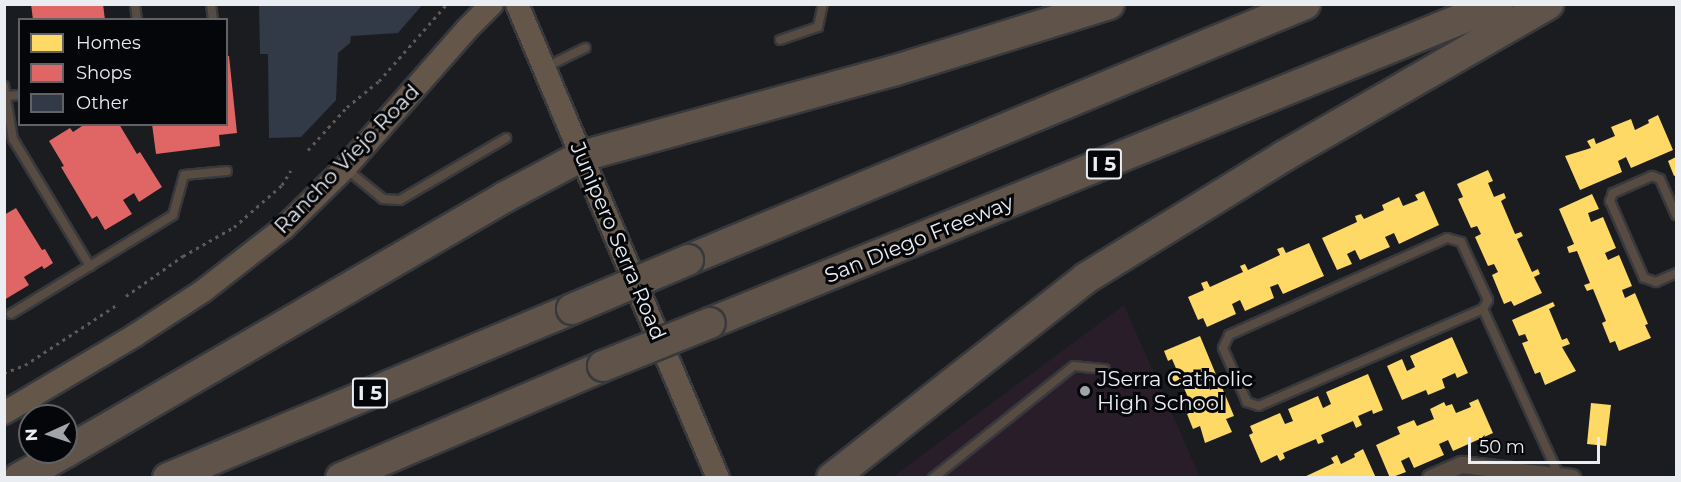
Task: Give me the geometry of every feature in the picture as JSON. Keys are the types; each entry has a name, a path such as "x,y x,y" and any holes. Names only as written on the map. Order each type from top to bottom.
{"highway":[{"path":"78,445 505,197 582,156 893,71 1109,4"},
{"name":"I 5","path":"168,477 1305,4"},
{"name":"San Diego Freeway","path":"341,477 603,366 1498,4"},
{"path":"832,477 1086,278 1284,156 1548,4"},
{"path":"19,477 43,464"}],"main road":[{"name":"Rancho Viejo Road","path":"4,413 134,336 203,291 285,227 345,168 467,29 492,4"},
{"name":"Junipero Serra Road","path":"517,4 718,477"}],"street":[{"path":"1431,477 1462,465 1565,477"}],"lane":[{"path":"780,40 818,27 823,4"},
{"path":"544,69 585,48"},
{"path":"4,86 13,139 90,266"},
{"path":"6,96 18,95"},
{"path":"345,168 383,199 400,200 506,138"},
{"path":"4,144 13,139"},
{"path":"11,314 173,215 184,175 227,171"},
{"path":"1677,215 1660,179 1652,176 1613,193 1610,201 1644,278 1656,282 1677,273"},
{"path":"1447,238 1461,242 1488,300 1483,309 1260,406 1247,402 1223,348 1229,336 1447,238"},
{"path":"1483,309 1565,477"},
{"path":"933,477 1074,366 1105,369"}],"path":[{"path":"308,150 346,107 379,81 447,4"},
{"path":"126,296 183,256 234,227 282,185 291,170"},
{"path":"4,373 25,365 115,306"}],"shaded area":[{"name":"JSerra Catholic High School","path":"1124,305 1200,477 891,478"}],"building: Homes":[{"path":"1658,115 1673,150 1631,168 1626,157 1618,161 1622,172 1580,190 1565,156 1591,148 1587,141 1594,138 1596,144 1615,136 1611,127 1631,119 1635,130"},
{"path":"1676,157 1676,175 1674,176 1668,161"},
{"path":"1488,170 1493,181 1488,183 1494,197 1504,193 1506,198 1501,201 1515,234 1521,232 1523,236 1517,239 1532,272 1538,269 1540,274 1534,277 1542,293 1514,306 1511,301 1504,304 1492,275 1498,272 1494,264 1488,266 1475,237 1481,234 1477,226 1471,228 1458,199 1463,197 1457,184"},
{"path":"1424,191 1439,225 1399,244 1394,233 1385,237 1390,247 1360,260 1355,250 1347,254 1352,264 1337,270 1322,238 1357,222 1355,216 1361,214 1364,219 1384,210 1382,205 1399,197 1403,206 1418,200 1415,195"},
{"path":"1592,194 1599,209 1588,213 1591,222 1603,217 1616,248 1605,253 1608,260 1619,255 1632,286 1622,290 1625,298 1635,293 1648,324 1645,325 1651,338 1619,351 1615,341 1610,343 1602,323 1606,321 1593,289 1587,291 1584,285 1590,283 1577,251 1569,253 1567,247 1574,244 1559,209"},
{"path":"1309,243 1324,276 1283,294 1278,284 1270,287 1274,298 1245,311 1240,300 1232,304 1236,314 1207,327 1203,318 1198,320 1188,297 1204,290 1201,283 1207,281 1210,287 1243,272 1240,266 1245,264 1248,270 1280,255 1277,249 1283,247 1286,253"},
{"path":"1553,302 1555,306 1549,309 1562,340 1567,338 1570,344 1562,347 1576,371 1545,385 1540,372 1535,374 1522,343 1528,341 1525,334 1519,336 1512,320"},
{"path":"1200,336 1217,377 1207,382 1210,390 1221,385 1234,416 1226,419 1232,432 1205,443 1200,426 1193,429 1187,414 1194,411 1180,379 1174,382 1171,376 1178,373 1172,359 1168,361 1164,351"},
{"path":"1452,337 1468,373 1457,378 1455,373 1442,379 1445,388 1428,395 1426,390 1402,400 1387,366 1402,359 1407,371 1415,367 1410,356"},
{"path":"1368,374 1383,410 1373,414 1372,410 1358,416 1362,425 1356,428 1353,421 1321,435 1324,442 1318,444 1316,439 1283,453 1285,458 1280,461 1277,455 1261,463 1249,435 1253,433 1250,426 1280,413 1285,424 1293,421 1288,409 1318,396 1323,408 1331,404 1326,392"},
{"path":"1478,399 1493,433 1453,451 1448,440 1439,444 1444,455 1414,468 1409,457 1401,461 1406,472 1390,478 1376,445 1400,434 1397,427 1414,420 1417,426 1434,419 1430,409 1444,402 1446,406 1452,404 1456,413 1471,407 1469,403"},
{"path":"1591,403 1611,405 1606,446 1587,444"},
{"path":"1363,449 1376,478 1302,478 1334,463 1331,458 1337,455 1341,464 1355,457 1354,454"}],"building: Shops":[{"path":"31,4 103,4 105,18 33,18"},
{"path":"229,56 237,133 219,135 220,146 156,154 152,126 228,126"},
{"path":"82,126 120,126 137,154 140,152 162,187 139,202 134,193 123,200 132,214 105,230 97,216 92,219 61,167 64,166 49,141 70,128 73,132"},
{"path":"16,208 42,250 45,249 53,263 44,269 42,266 24,277 29,285 4,300 4,215"}],"building: Other":[{"path":"259,4 423,4 398,33 351,36 350,43 338,53 336,100 301,137 269,138 268,54 260,54"}],"place":[{"name":"JSerra Catholic High School","path":"1085,391"}]}
